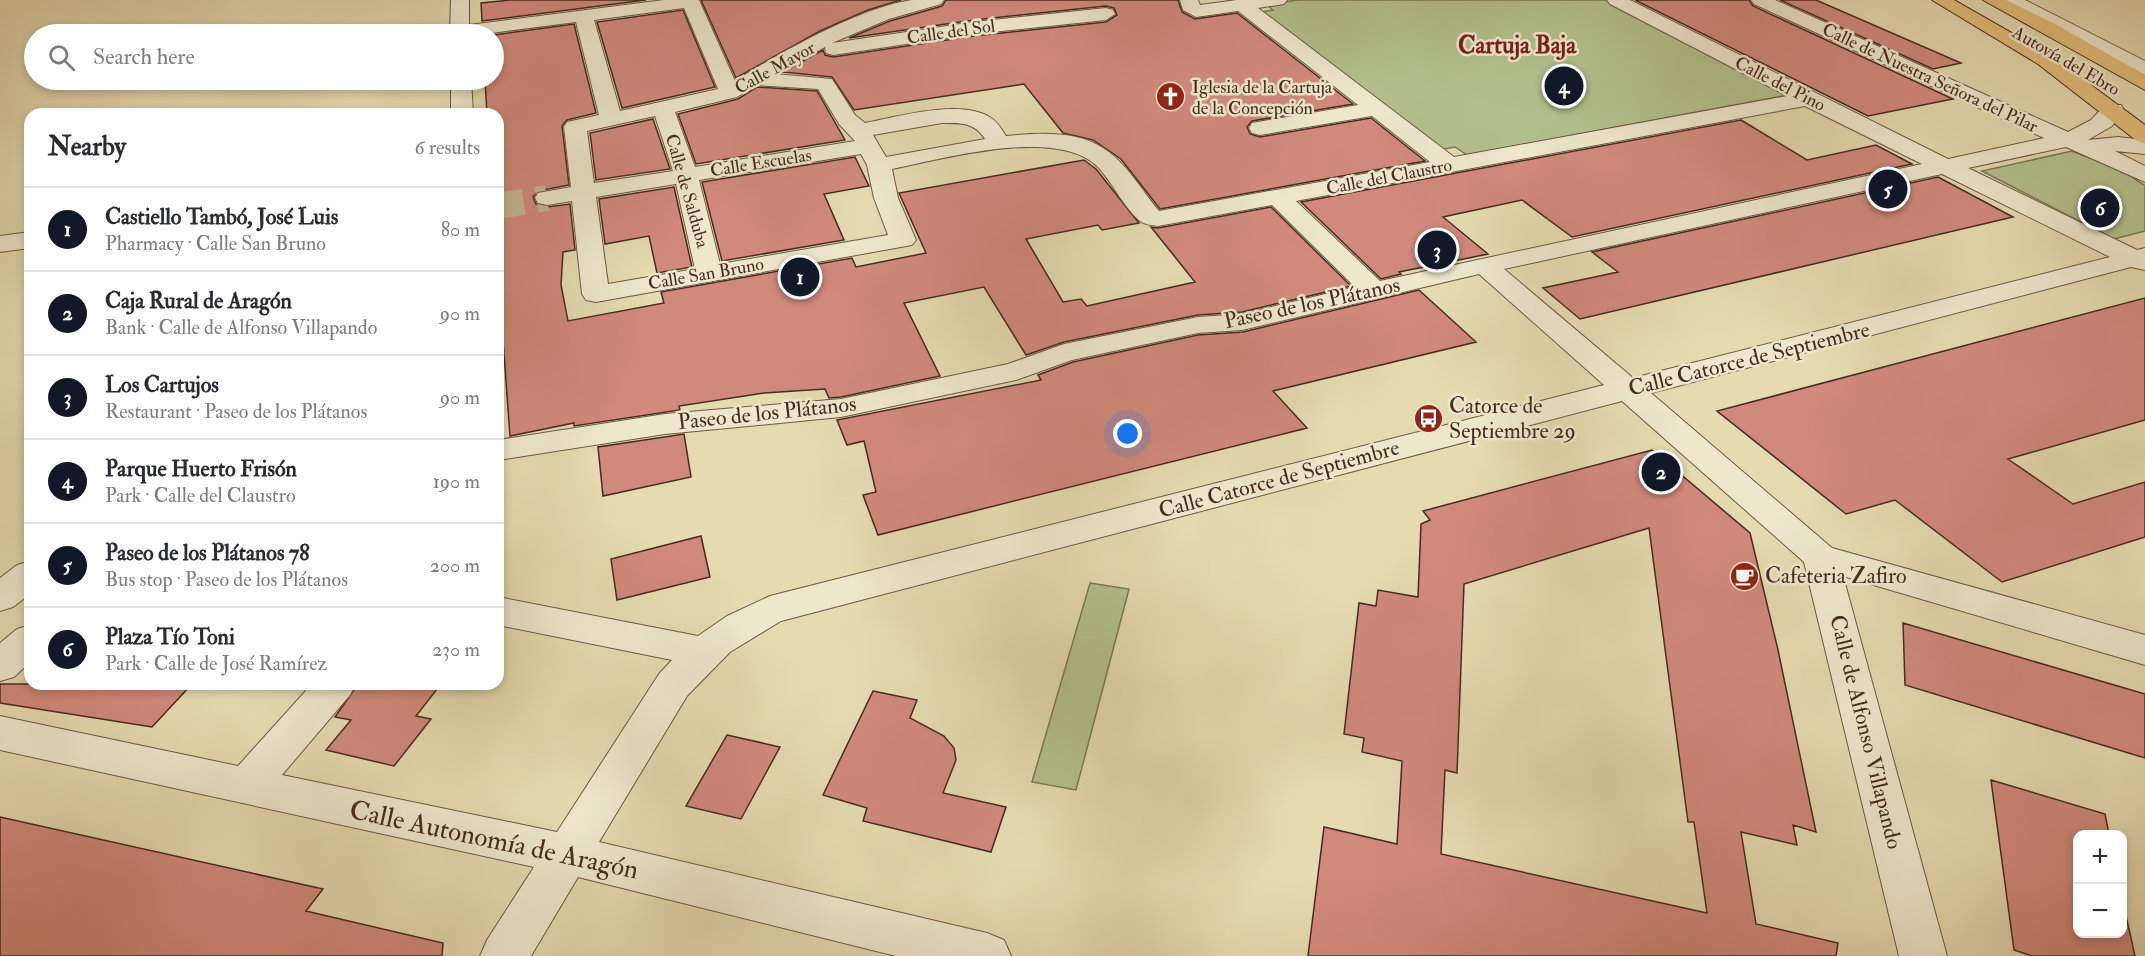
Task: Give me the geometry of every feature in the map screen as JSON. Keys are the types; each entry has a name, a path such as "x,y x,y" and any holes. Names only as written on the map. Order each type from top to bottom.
{"highway":[{"path":"1941,0 2045,60 2145,136"},
{"name":"Autovía del Ebro","path":"1954,0 2088,72 2140,92"},
{"name":"Autovía del Ebro","path":"1992,0 2050,29 2140,92"}],"street":[{"path":"459,24 460,0"},
{"name":"Calle Mayor","path":"575,127 729,93 796,54 908,5 935,0"},
{"path":"1188,0 1189,6 1196,11 1278,0"},
{"name":"Calle del Pino","path":"1616,0 1808,99 2142,260"},
{"name":"Calle de Nuestra Señora del Pilar","path":"1760,0 2067,140 2091,148 2145,175"},
{"path":"2011,0 2145,69"},
{"path":"504,27 691,1 729,93"},
{"path":"1242,5 1373,109 1449,165"},
{"name":"Calle del Sol","path":"796,54 974,28 1106,14"},
{"path":"584,16 611,119"},
{"path":"974,28 991,47"},
{"path":"918,37 932,56"},
{"path":"751,79 825,83 847,119 869,147"},
{"path":"461,90 462,108"},
{"name":"Calle del Claustro","path":"1000,144 1048,142 1084,146 1098,154 1150,217 1158,219 1808,99"},
{"name":"Calle de Salduba","path":"663,109 686,175 709,273"},
{"path":"1260,128 1373,109"},
{"name":"Paseo de los Plátanos","path":"504,449 665,423 816,412 841,408 1016,370 1064,353 1198,325 1242,322 1484,265 2067,140 2096,128 2113,110"},
{"path":"869,147 948,117 968,116 983,121 1000,144"},
{"name":"Calle San Bruno","path":"575,127 596,294 903,240 869,147"},
{"path":"869,147 1000,144"},
{"path":"2091,148 2118,144 2145,147"},
{"name":"Calle Escuelas","path":"547,198 869,147"},
{"path":"1278,197 1374,291"},
{"path":"0,244 24,241"},
{"name":"Calle Catorce de Septiembre","path":"504,956 674,685 702,651 731,629 770,610 1629,389 2142,260"},
{"path":"1484,265 1820,557 2145,650"},
{"name":"Calle de Alfonso Villapando","path":"1820,557 1923,956"},
{"path":"0,598 24,579"},
{"path":"504,612 702,651"},
{"path":"0,666 24,644"},
{"path":"246,787 331,690"},
{"name":"Calle Autonomía de Aragón","path":"0,732 246,787 567,854 987,956"}],"green space":[{"path":"1298,0 1606,0 1793,94 1467,155 1455,147 1439,150 1260,12 1273,10 1266,4"},
{"path":"2072,151 2123,171 2145,186 2145,231 2114,239 1982,171"},
{"path":"1090,583 1129,589 1076,790 1032,782"}],"building":[{"path":"510,0 646,0 482,21 481,3"},
{"path":"701,0 901,0 868,10 820,31 736,78"},
{"path":"946,0 1178,0 1182,12 1195,19 1237,13 1353,104 1252,121 1247,127 1250,134 1260,137 1371,118 1425,161 1160,209 1121,159 1093,140 1063,133 1024,84 854,110 832,77 783,72 823,50 825,55 833,57 974,36 1106,22 1117,15 1114,8 1106,6 974,20 849,38 890,21 942,6"},
{"path":"1635,0 1749,0 1753,6 1953,99 1868,116"},
{"path":"1780,0 1816,0 1961,63 1933,69"},
{"path":"683,10 715,87 622,108 597,22"},
{"path":"574,24 596,113 567,120 562,126 569,185 538,191 533,197 536,204 547,207 570,204 575,250 563,252 561,285 568,321 664,303 661,292 852,258 856,267 926,253 899,193 1084,160 1096,169 1139,223 1102,230 1098,225 1026,239 1063,302 1081,299 1087,306 1195,282 1151,227 1158,228 1271,207 1351,286 1242,312 1198,315 1064,342 1026,355 984,287 904,303 940,376 841,397 829,398 825,389 764,393 679,406 680,410 574,426 574,423 510,436 504,354 504,108 487,108 486,90 504,90 504,34"},
{"path":"757,87 817,91 845,140 696,164 678,114 738,99"},
{"path":"653,119 670,169 596,180 590,133"},
{"path":"1741,120 1807,160 1876,145 1912,164 1572,237 1522,200 1443,217 1488,254 1399,272 1401,274 1381,279 1301,202"},
{"path":"855,157 869,186 824,194 844,240 722,261 702,182"},
{"path":"1938,177 2013,217 1580,319 1543,288 1618,272 1592,252"},
{"path":"674,187 692,267 657,273 649,236 605,244 599,199"},
{"path":"1419,290 1476,342 1273,391 1307,428 878,535 863,495 876,492 864,441 847,445 837,420 1041,380 1038,375 1073,362 1198,335 1243,332"},
{"path":"2145,298 2145,420 2008,459 2073,504 2145,482 2145,537 2002,582 1895,500 1846,514 1717,411"},
{"path":"684,434 691,477 603,496 598,447"},
{"path":"1652,450 1750,533 1778,650 1816,832 1793,825 1797,845 1741,832 1756,924 1838,943 1836,956 1308,956 1324,827 1397,844 1402,761 1362,752 1364,738 1344,734 1359,603 1376,606 1378,590 1418,597 1421,524 1430,520 1423,511","holes":["1649,528 1688,822 1694,822 1707,913 1441,854 1445,770 1457,773 1464,584"]},
{"path":"701,536 710,577 617,600 611,559"},
{"path":"1903,623 2145,694 2145,758 1905,685"},
{"path":"0,684 24,684 24,690 186,690 152,727 0,703"},
{"path":"354,690 436,690 416,716 431,719 394,766 326,750 351,720 335,717"},
{"path":"873,691 917,700 910,718 944,736 954,748 956,760 943,793 1006,807 991,852 863,821 867,808 823,795"},
{"path":"727,735 780,747 741,819 686,806"},
{"path":"1991,780 2105,814 2108,830 2073,830 2073,938 2127,938 2127,920 2135,956 2032,956 2014,950"},
{"path":"0,817 323,889 306,911 443,943 442,956 0,956"}],"tunnel":[{"path":"504,205 547,198"}],"place":[{"name":"Parque Huerto Frisón","path":"1564,86"},
{"name":"Iglesia de la Cartuja de la Concepción","path":"1171,97"},
{"name":"Paseo de los Plátanos 78","path":"1888,189"},
{"name":"Plaza Tío Toni","path":"2100,208"},
{"name":"Los Cartujos","path":"1437,250"},
{"name":"Castiello Tambó, José Luis","path":"800,277"},
{"name":"Catorce de Septiembre 29","path":"1428,419"},
{"name":"Caja Rural de Aragón","path":"1661,472"},
{"name":"Cafeteria Zafiro","path":"1744,576"}],"district":[{"name":"Cartuja Baja","path":"1517,45"}]}
